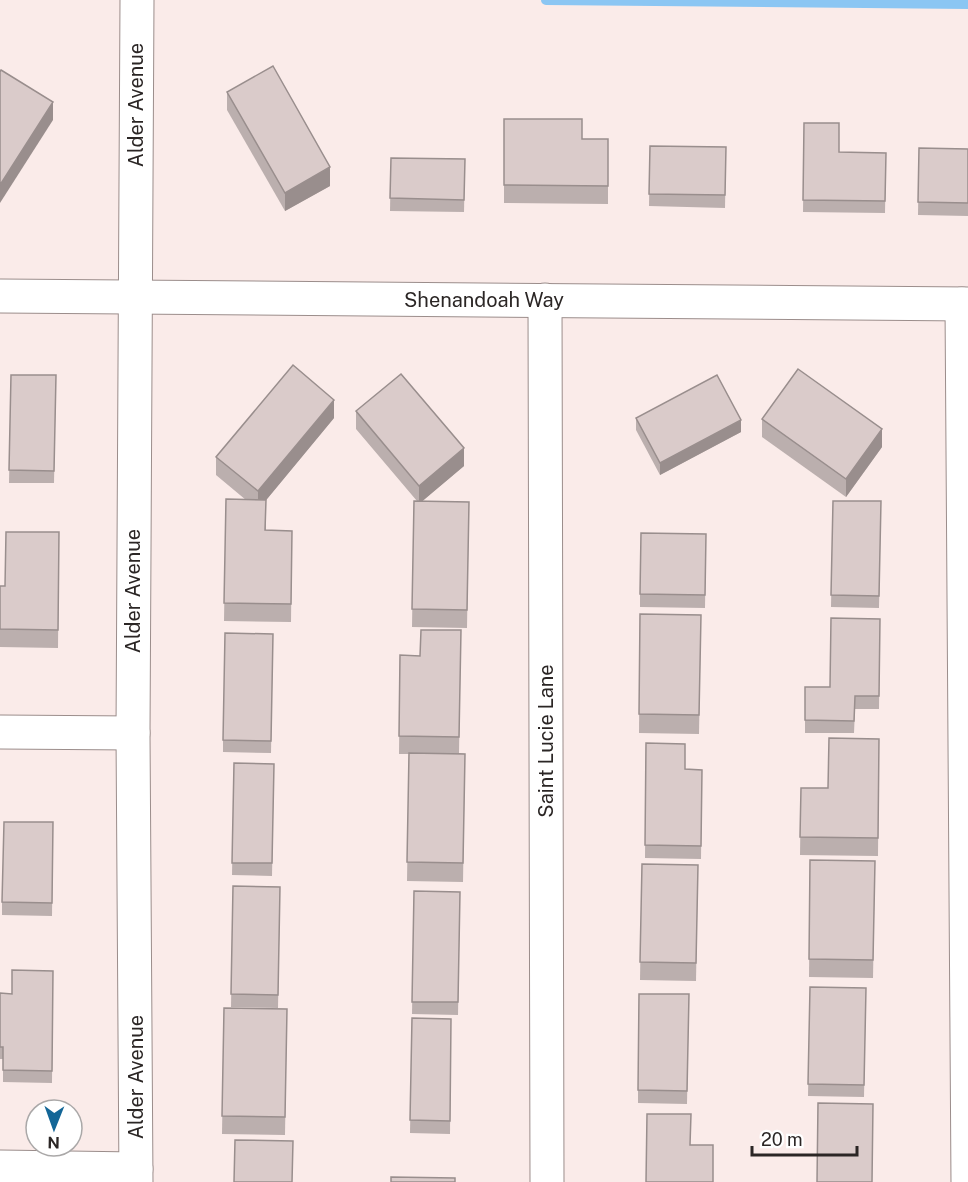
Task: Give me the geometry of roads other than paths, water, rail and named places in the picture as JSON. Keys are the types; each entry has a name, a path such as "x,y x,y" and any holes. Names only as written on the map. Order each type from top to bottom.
{"street":[{"name":"Alder Avenue","path":"136,1175 133,733 137,0"},
{"name":"Shenandoah Way","path":"0,296 965,304"},
{"name":"Saint Lucie Lane","path":"545,300 547,1182"},
{"path":"965,304 968,1182"},
{"path":"0,732 133,733"},
{"path":"0,1167 136,1175"}],"waterway":[{"path":"546,0 968,4"}]}
